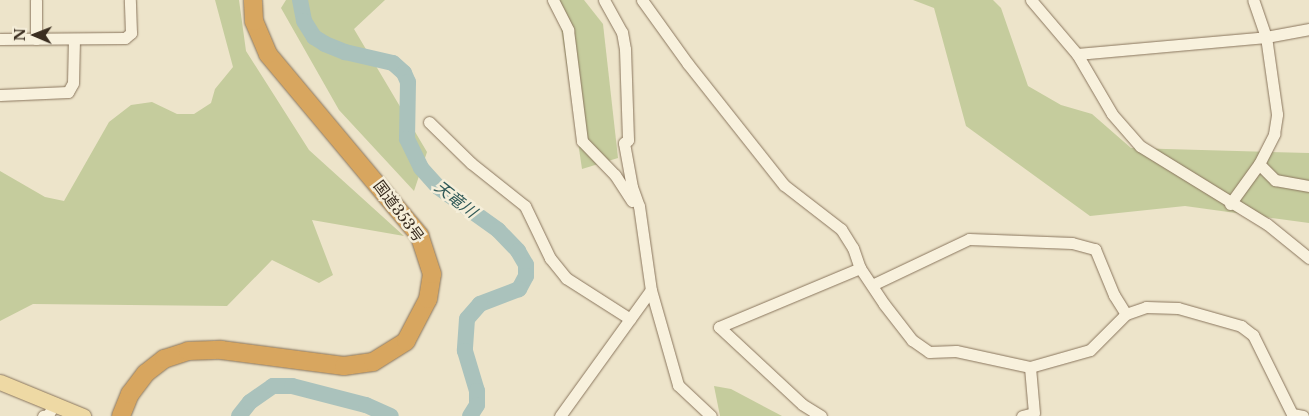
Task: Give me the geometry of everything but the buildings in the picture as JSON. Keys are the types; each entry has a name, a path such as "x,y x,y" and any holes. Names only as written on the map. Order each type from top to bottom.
{"highway":[{"name":"国道353号","path":"121,416 130,394 146,372 164,359 188,351 221,350 344,366 373,362 406,341 428,298 432,274 420,236 268,54 254,21 253,0"}],"main road":[{"path":"0,382 83,416"}],"street":[{"path":"36,0 36,39"},
{"path":"0,39 128,37 131,33 130,0"},
{"path":"553,0 568,30 582,141 615,175 641,216"},
{"path":"604,0 622,32 626,49 628,140 624,143 641,216 651,290 678,385 709,415"},
{"path":"642,0 688,64 784,185 841,229 853,248 860,268 872,285 912,340 929,352 956,352 1030,367 1090,350 1126,314 1146,307 1178,308 1208,314 1241,326 1253,335 1292,414 1303,416"},
{"path":"1031,0 1077,54 1112,114 1140,146 1230,204 1267,224 1309,258"},
{"path":"1230,204 1259,164 1274,134 1277,114 1266,38 1253,0"},
{"path":"1077,54 1266,38 1309,29"},
{"path":"0,95 68,92 72,83 74,39"},
{"path":"429,122 471,163 525,206 550,258 566,278 630,319"},
{"path":"1259,164 1275,180 1309,186"},
{"path":"872,285 968,239 1072,243 1095,249 1114,295 1126,314"},
{"path":"820,416 802,404 719,327 860,268"},
{"path":"560,416 651,290"},
{"path":"1022,416 1034,413 1030,367"},
{"path":"43,416 48,415 55,403"}],"green space":[{"path":"215,0 239,0 246,51 309,150 404,236 312,220 333,275 319,283 272,260 227,306 33,304 0,321 0,171 45,197 64,201 109,122 131,105 152,102 177,114 194,114 211,103 215,89 233,67"},
{"path":"286,0 385,0 354,29 427,152 414,191 339,110 281,8"},
{"path":"557,0 584,0 603,24 618,158 582,169"},
{"path":"913,0 993,0 1001,8 1028,86 1061,105 1092,114 1131,148 1309,153 1309,223 1185,206 1090,216 966,126 934,8"},
{"path":"714,386 731,389 782,416 720,416"}],"waterway":[{"name":"天竜川","path":"300,0 304,21 314,37 325,44 345,52 393,63 404,73 408,82 407,139 421,168 438,187 498,230 518,251 526,265 526,276 519,289 480,304 467,319 465,351 477,391 477,405 470,416"},
{"name":"天竜川","path":"239,416 250,402 273,386 292,386 366,405 391,416"}]}
